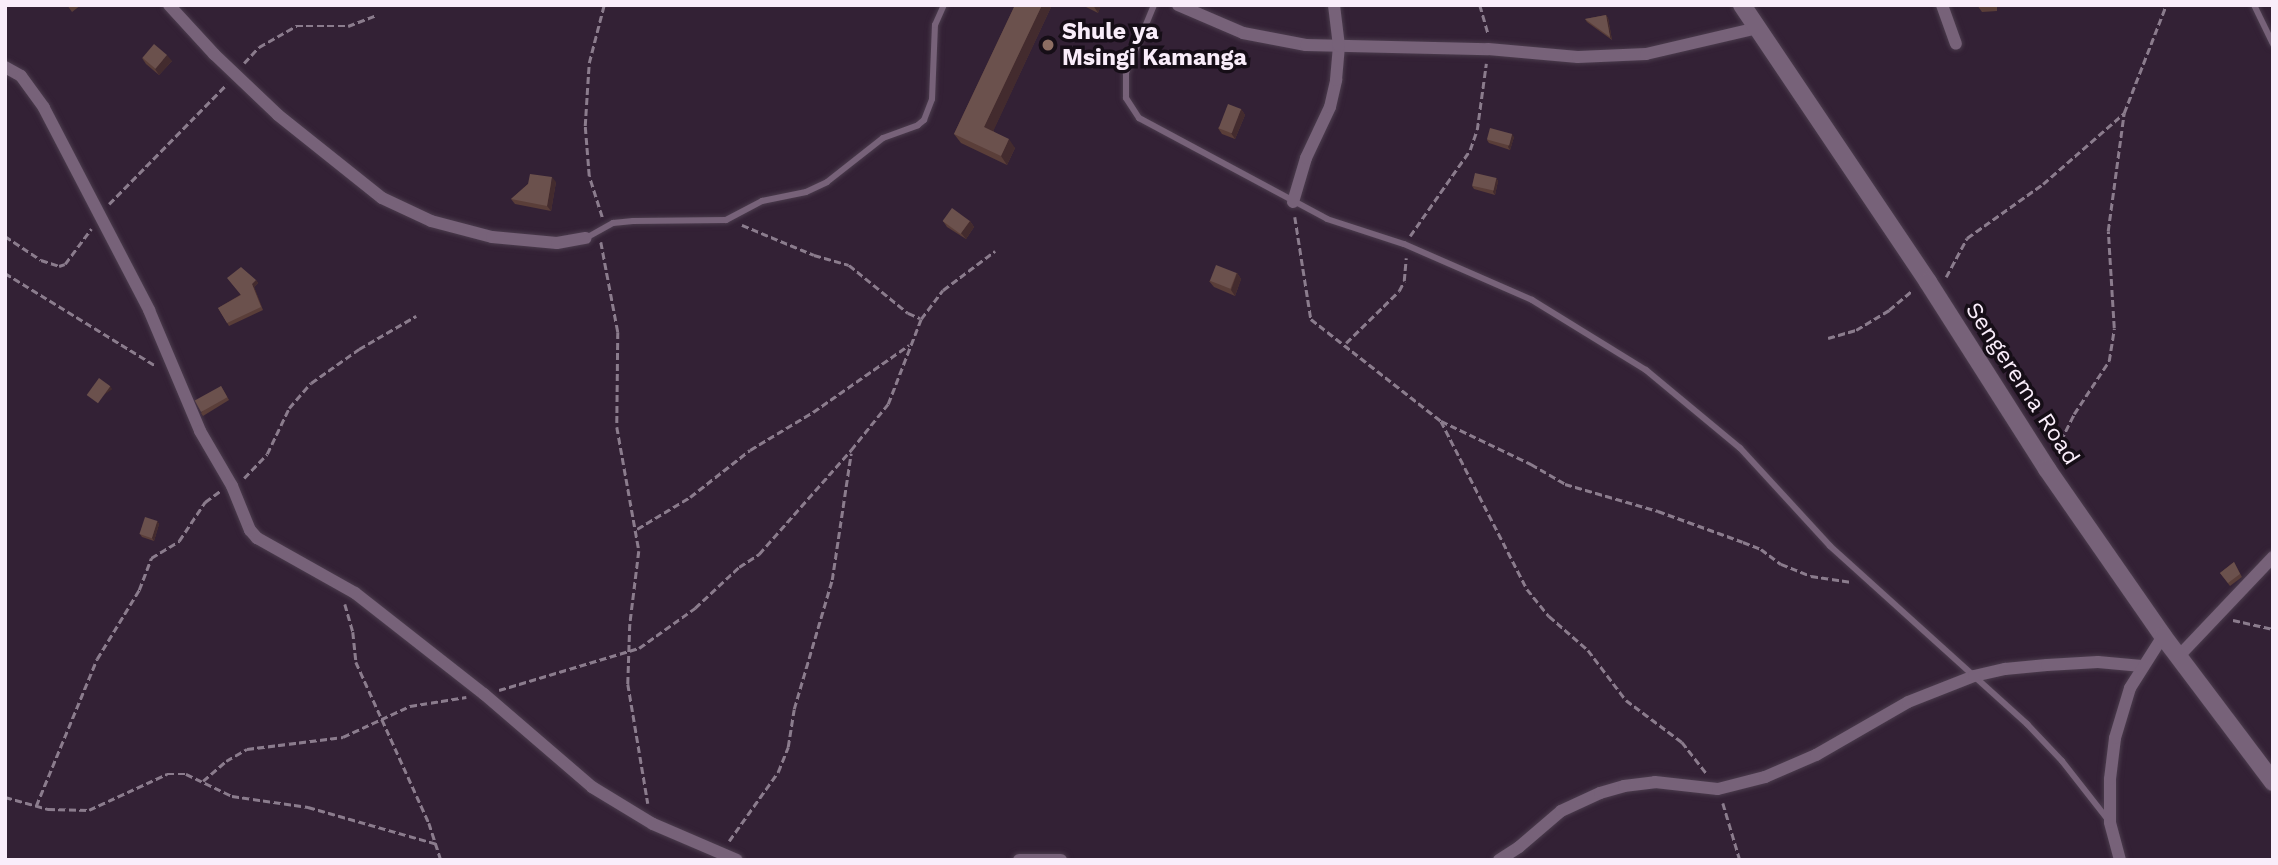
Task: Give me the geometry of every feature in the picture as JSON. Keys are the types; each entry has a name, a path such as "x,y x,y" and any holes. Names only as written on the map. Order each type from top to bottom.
{"main road":[{"name":"Sengerema Road","path":"1742,5 1931,287 2047,469 2178,657 2273,782"}],"street":[{"path":"169,5 236,74 319,151 394,204 431,221 492,237 557,243 586,237"},
{"path":"1178,5 1243,33 1306,45 1488,49 1578,57 1624,57 1685,47 1758,28"},
{"path":"1293,202 1306,158 1330,107 1339,46 1334,5"},
{"path":"1942,5 1956,44"},
{"path":"5,67 21,76 33,90 149,310 200,431 232,486 250,530 257,538 340,584 484,694 564,766 592,787 653,824 737,860"},
{"path":"2178,657 2273,557"},
{"path":"2120,860 2110,822 2110,779 2115,738 2130,688 2163,636"},
{"path":"1499,860 1519,847 1561,811 1612,789 1655,782 1718,789 1765,777 1816,755 1908,702 1974,677 2005,669 2048,665 2098,662 2142,666"},
{"path":"1019,860 1035,857 1061,860"}],"lane":[{"path":"586,237 602,229 633,221 726,220 762,201 806,192 827,182 883,138 918,125 925,120 934,88 934,26 944,5"},
{"path":"1154,5 1126,73 1126,98 1139,118 1327,219 1404,244 1532,300 1646,370 1740,448 1870,584 1974,677 2062,761 2110,822"},
{"path":"2254,5 2273,44"}],"path":[{"path":"604,5 589,62 585,126 589,176 602,229 618,332 617,427 637,529 638,572 628,653 631,714 653,824"},
{"path":"1346,343 1399,291 1407,264 1404,244 1470,150 1477,130 1488,49 1488,34 1480,5"},
{"path":"2047,469 2074,414 2109,360 2113,343 2108,231 2124,113 2166,5"},
{"path":"5,236 41,260 59,266 65,264 131,178 236,74 259,47 296,26 348,26 377,15"},
{"path":"1828,338 1856,330 1889,310 1903,296 1931,287 1953,268 1968,238 2043,184 2124,113"},
{"path":"1293,202 1311,319 1326,333 1346,343 1441,421 1565,484 1658,511 1743,542 1761,549 1781,564 1811,576 1870,584"},
{"path":"726,220 814,255 849,265 908,313 921,318"},
{"path":"203,781 226,761 247,749 344,737 410,706 484,694 628,653 695,608 739,567 759,554 888,404 921,318 943,290 995,251"},
{"path":"5,273 119,345 178,378"},
{"path":"36,806 97,659 139,590 151,558 179,541 213,494 232,486 253,470 267,454 289,408 311,383 359,349 416,316"},
{"path":"637,529 690,497 750,450 813,412 909,345"},
{"path":"1441,421 1527,589 1549,616 1588,650 1626,700 1682,742 1718,789 1740,860"},
{"path":"722,855 734,832 778,772 788,747 794,709 832,580 851,450"},
{"path":"340,584 353,632 356,662 383,718 437,844 441,860"},
{"path":"2216,616 2273,629"},
{"path":"5,797 71,812 89,810 167,774 186,774 232,796 308,807 437,844"}],"building":[{"path":"1015,5 1042,5 984,127 1009,139 1001,156 954,134"},
{"path":"1606,15 1610,37 1585,19"},
{"path":"154,44 167,55 155,69 142,58"},
{"path":"1228,104 1241,109 1232,133 1219,128"},
{"path":"1490,128 1512,134 1509,146 1487,140"},
{"path":"1475,173 1496,178 1494,191 1472,186"},
{"path":"530,174 552,177 547,206 511,199 528,184"},
{"path":"952,208 970,221 960,234 943,221"},
{"path":"1216,265 1237,273 1230,289 1210,281"},
{"path":"241,267 256,280 252,284 261,307 227,323 218,308 241,295 227,278"},
{"path":"99,378 110,386 98,403 87,395"},
{"path":"221,386 227,397 201,412 195,401"},
{"path":"145,517 157,521 152,538 139,534"},
{"path":"2234,562 2240,574 2228,583 2220,573"}],"place":[{"name":"Shule ya Msingi Kamanga","path":"1048,45"}]}
